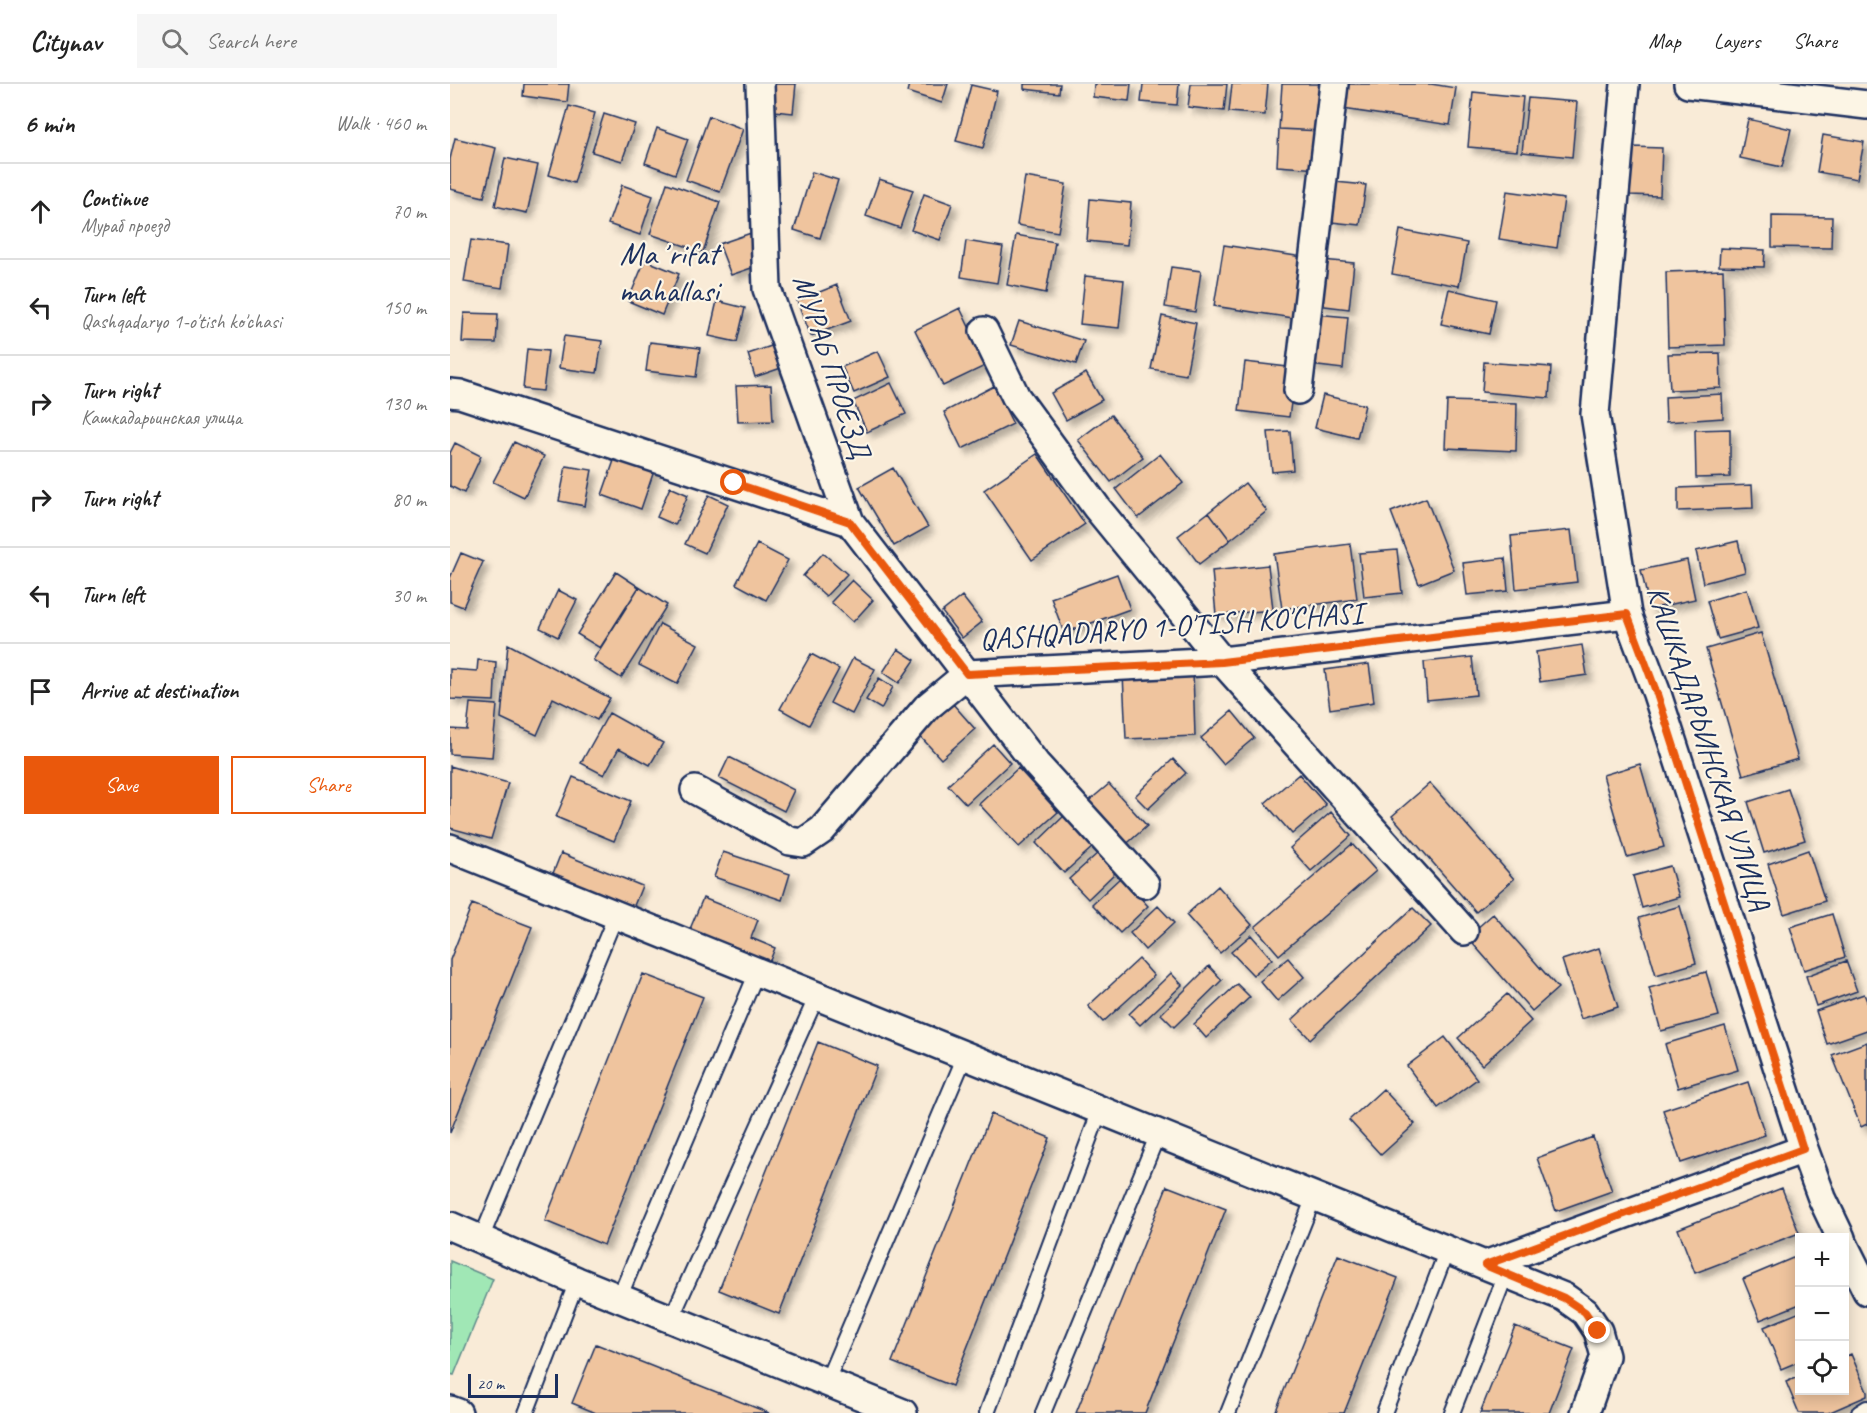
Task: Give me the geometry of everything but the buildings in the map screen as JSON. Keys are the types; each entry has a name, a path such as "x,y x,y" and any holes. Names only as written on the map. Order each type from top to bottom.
{"street":[{"name":"МУРАБ ПРОЕЗД","path":"760,84 767,289 850,522 1036,764 1145,884"},
{"path":"1298,390 1334,84"},
{"name":"КАШКАДАРЬИНСКАЯ УЛИЦА","path":"1625,84 1595,414 1627,614 1657,694 1803,1149 1839,1233"},
{"path":"1688,84 1867,105"},
{"path":"984,332 1023,407 1097,508 1222,662 1464,931"},
{"path":"450,393 460,394 850,522"},
{"name":"QASHQADARYO 1-O'TISH KO'CHASI","path":"695,790 790,841 803,843 822,830 927,707 967,674 1222,662 1627,614"},
{"path":"450,848 1564,1298 1585,1312 1598,1331 1605,1356 1585,1413"},
{"path":"1495,1270 1803,1149"},
{"path":"450,1227 892,1411"},
{"path":"1849,1253 1867,1291"},
{"path":"450,1410 458,1413"}],"lane":[{"path":"481,1239 616,915"},
{"path":"619,1298 757,972"},
{"path":"671,1319 817,996"},
{"path":"826,1383 965,1056"},
{"path":"987,1413 1100,1110"},
{"path":"1043,1413 1158,1134"},
{"path":"1228,1413 1314,1197"},
{"path":"1384,1413 1447,1250"},
{"path":"1452,1413 1495,1270"},
{"path":"526,1413 577,1281"},
{"path":"1859,1413 1867,1408"}],"green space":[{"path":"450,1261 493,1279 454,1375 450,1374"}],"district":[{"name":"Maʼrifat mahallasi","path":"669,272"}],"route":[{"path":"734,483 850,522 967,674 1222,662 1627,614 1657,694 1803,1149 1485,1265 1564,1298 1585,1312 1598,1331"}]}
